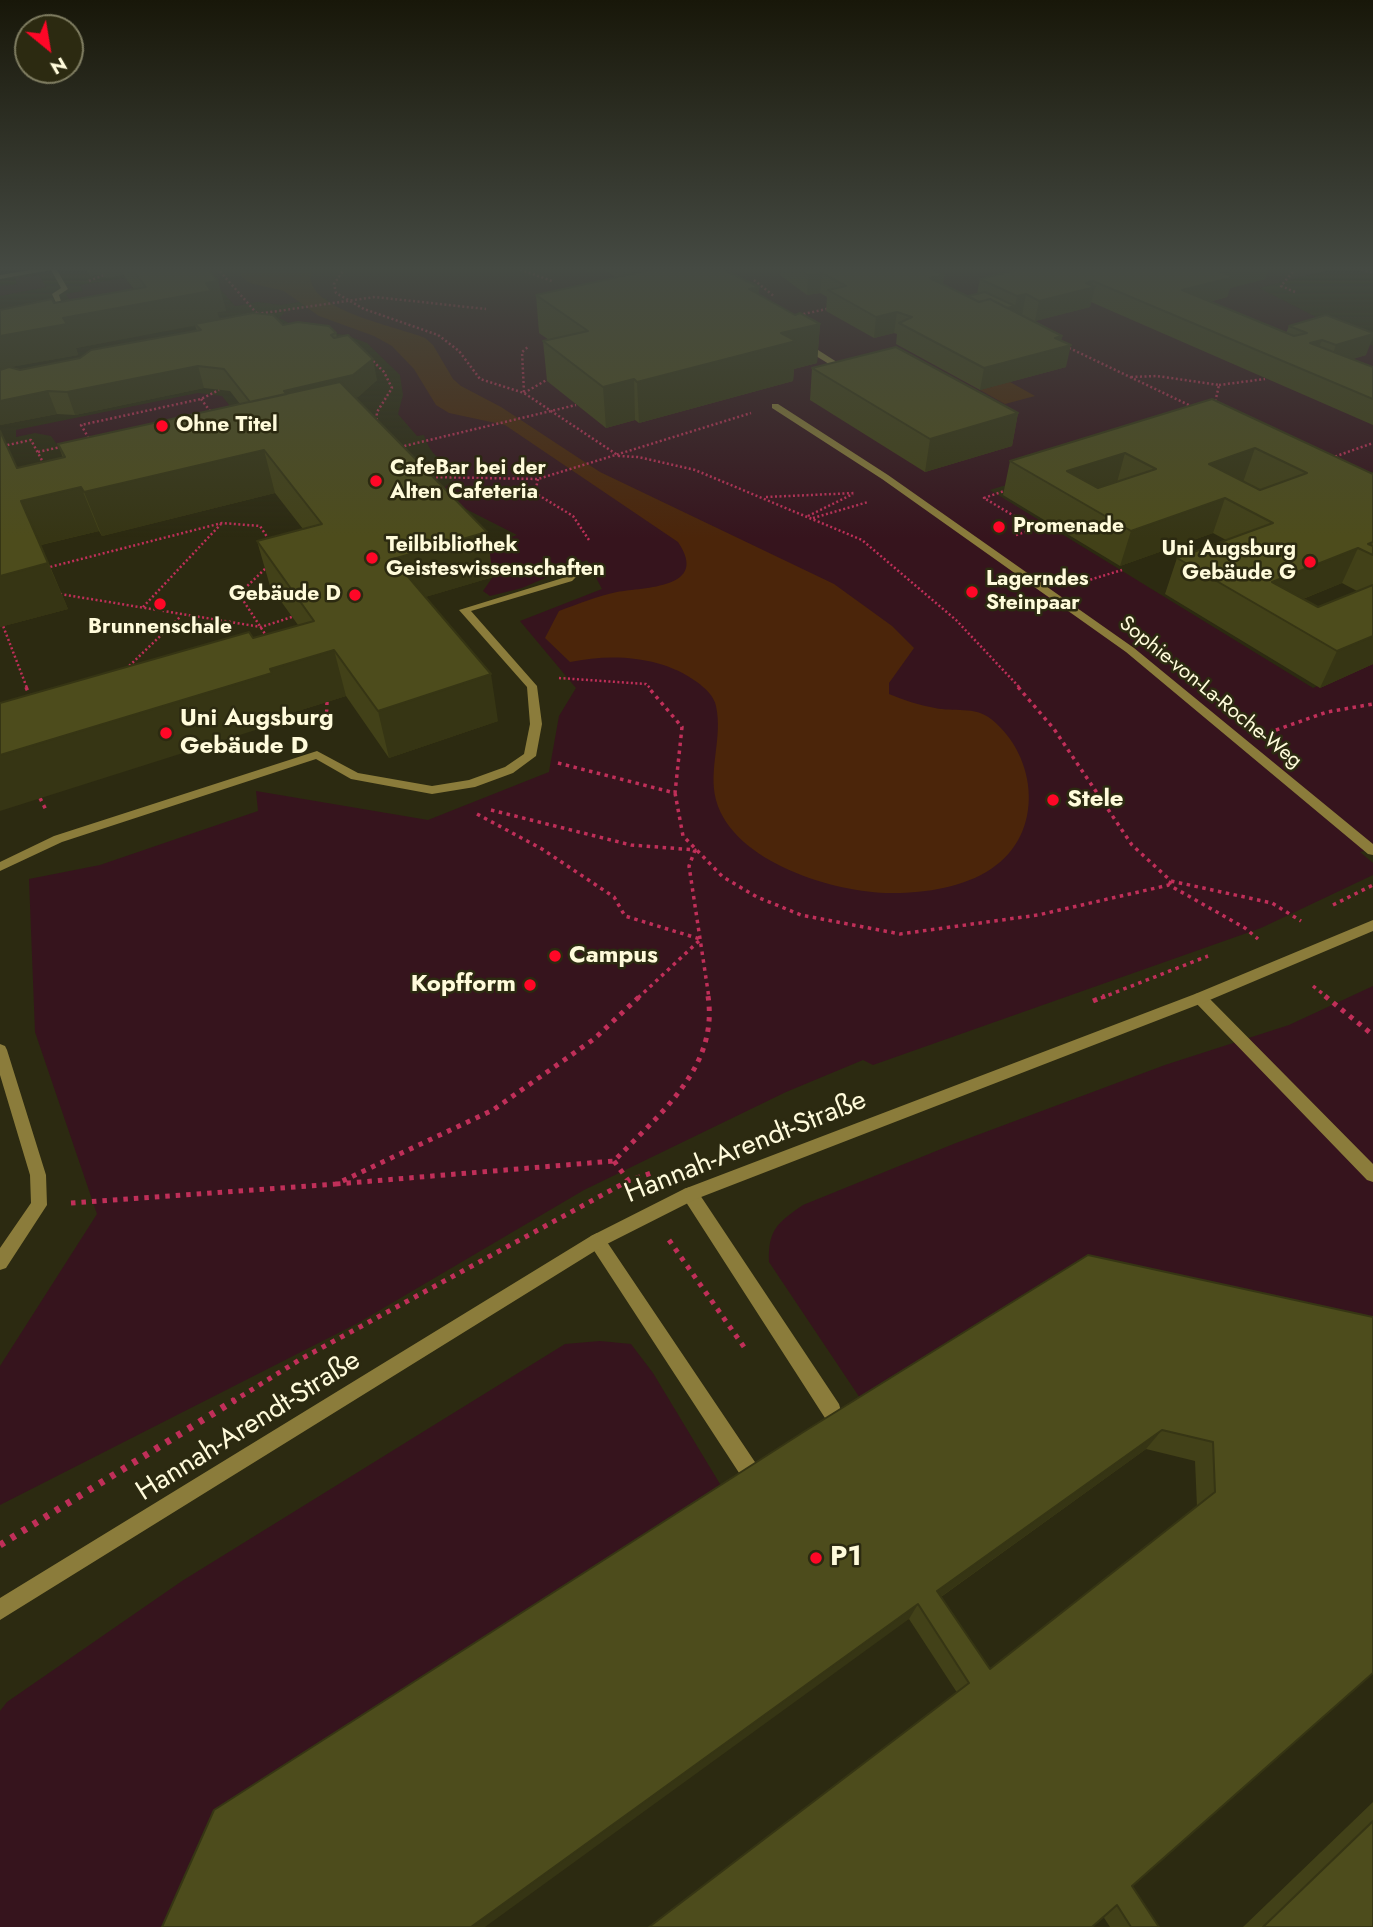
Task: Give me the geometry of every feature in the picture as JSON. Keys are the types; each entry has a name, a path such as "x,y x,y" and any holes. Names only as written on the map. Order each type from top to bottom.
{"street":[{"path":"825,358 855,376"},
{"name":"Sophie-von-La-Roche-Weg","path":"775,406 885,477 1130,650 1373,851"},
{"path":"0,867 58,839 317,755 355,776 432,790 484,779 509,770 530,756 536,724 532,686 464,610 569,579 581,566"},
{"name":"Hannah-Arendt-Straße","path":"0,1610 597,1241 650,1213 690,1194 1200,998 1373,925"},
{"path":"1200,998 1373,1175"},
{"path":"0,1050 38,1175 39,1205 0,1262"},
{"path":"690,1194 832,1411"},
{"path":"597,1241 752,1475"}],"path":[{"path":"370,358 384,372 392,388 377,412 375,427 382,434"},
{"path":"464,358 480,379 524,393 619,456 695,470 765,497 862,540 956,620 1054,729 1132,845 1170,883 1245,928 1373,1035"},
{"path":"522,358 524,393"},
{"path":"1090,358 1200,411"},
{"path":"524,393 547,379 559,376"},
{"path":"1130,377 1157,376 1219,385 1265,379"},
{"path":"1214,406 1219,385"},
{"path":"94,447 81,425 201,399 219,390"},
{"path":"201,399 217,419"},
{"path":"390,449 576,405"},
{"path":"423,477 538,479 619,456 653,441 775,406"},
{"path":"3,446 31,440 49,475"},
{"path":"38,452 77,443"},
{"path":"1325,460 1373,443"},
{"path":"538,479 535,493 573,516 589,541 581,566"},
{"path":"1010,489 984,498 1036,529"},
{"path":"765,497 855,493 807,516"},
{"path":"812,518 868,502"},
{"path":"143,607 222,523"},
{"path":"39,570 222,523 260,526 273,546"},
{"path":"268,639 239,594 270,564"},
{"path":"261,573 273,575"},
{"path":"52,593 261,628 307,612"},
{"path":"125,670 181,616"},
{"path":"0,618 33,706"},
{"path":"522,675 646,684 682,727 675,793 683,836 723,877 757,897 801,915 900,934 1038,915 1170,883 1272,903 1301,921"},
{"path":"1242,743 1327,712 1373,704"},
{"path":"530,756 675,793"},
{"path":"432,790 542,849 614,897 625,916 701,939"},
{"path":"489,809 631,845 695,850"},
{"path":"39,1205 614,1161 684,1087 703,1056 712,1020 690,866 695,850"},
{"path":"336,1184 494,1110 594,1039 701,939"},
{"path":"614,1161 750,1355"}],"shaded area":[{"name":"Campus","path":"382,358 1373,358 1373,472 1301,466 1211,422 990,490 1313,688 1373,663 1373,849 1360,852 1373,863 1373,875 1261,928 873,1065 863,1060 786,1092 584,1190 358,1323 0,1505 0,1366 97,1214 35,1032 29,879 100,865 258,811 256,791 428,820 549,772 559,716 576,688 520,621 602,589 587,560 522,588 490,596 483,591 497,571 491,564 488,546 517,535 458,505 445,487 460,474 438,458 424,435 417,436 398,414 403,395 400,375"},
{"path":"403,358 441,358 453,379 461,386 501,407 600,472 834,584 892,626 914,648 889,683 889,694 929,707 985,715 1007,735 1018,753 1026,773 1029,795 1027,816 1020,836 1008,854 991,869 957,885 919,892 871,892 818,881 790,870 743,841 726,822 716,800 714,777 718,718 715,702 706,690 683,673 653,662 603,658 570,662 545,638 559,611 617,592 670,583 680,577 686,569 686,557 678,542 505,425 449,413 436,405 414,369"},
{"path":"1010,382 1035,396 1005,404 980,390"},
{"path":"198,393 222,396 257,440 83,481 51,436 35,433 16,437 16,430"},
{"path":"1373,986 1373,1333 1068,1267 860,1398 769,1262 770,1242 776,1228 803,1205 956,1143 1165,1065 1289,1025"},
{"path":"600,1341 631,1344 653,1373 723,1489 172,1927 0,1927 0,1711 7,1702 182,1581 565,1344"}],"building":[{"path":"80,358 373,359 353,375 250,402 224,369 198,366 67,392 48,391 0,401 0,370 9,367 20,370"},
{"path":"565,358 730,358 637,382 634,379 603,387"},
{"path":"852,358 916,358 1018,413 930,439 812,368"},
{"path":"965,358 1022,358 984,368"},
{"path":"1276,358 1349,358 1373,367 1373,399"},
{"path":"340,382 487,532 393,559 491,674 378,711 334,650 270,669 272,673 0,755 0,703 249,632 253,638 314,621 257,541 322,524 264,450 84,492 81,487 21,501 48,563 0,576 0,431 17,468 65,457 58,444"},
{"path":"1212,399 1373,474 1373,542 1368,544 1373,546 1373,555 1358,548 1272,582 1318,607 1373,585 1373,636 1337,651 1177,558 1273,523 1225,498 1131,531 1010,461","holes":["1255,448 1307,473 1260,490 1209,464","1125,453 1156,469 1098,488 1067,471"]},
{"name":"P1","path":"1088,1255 1373,1317 1373,1673 1132,1886 1159,1927 1131,1927 1117,1905 1092,1927 649,1927 969,1683 918,1604 471,1927 162,1927 214,1810 805,1431","holes":["1162,1430 1213,1442 1215,1492 990,1669 937,1591"]},
{"path":"1373,1821 1373,1927 1263,1927"}],"place":[{"name":"Ohne Titel","path":"162,426"},
{"name":"CafeBar bei der Alten Cafeteria","path":"376,481"},
{"name":"Promenade","path":"999,527"},
{"name":"Teilbibliothek Geisteswissenschaften","path":"372,558"},
{"name":"Uni Augsburg Gebäude G","path":"1310,562"},
{"name":"Lagerndes Steinpaar","path":"972,592"},
{"name":"Gebäude D","path":"355,595"},
{"name":"Brunnenschale","path":"160,604"},
{"name":"Uni Augsburg Gebäude D","path":"166,733"},
{"name":"Stele","path":"1053,800"},
{"name":"Campus","path":"555,956"},
{"name":"Kopfform","path":"530,985"},
{"name":"P1","path":"816,1558"}]}
